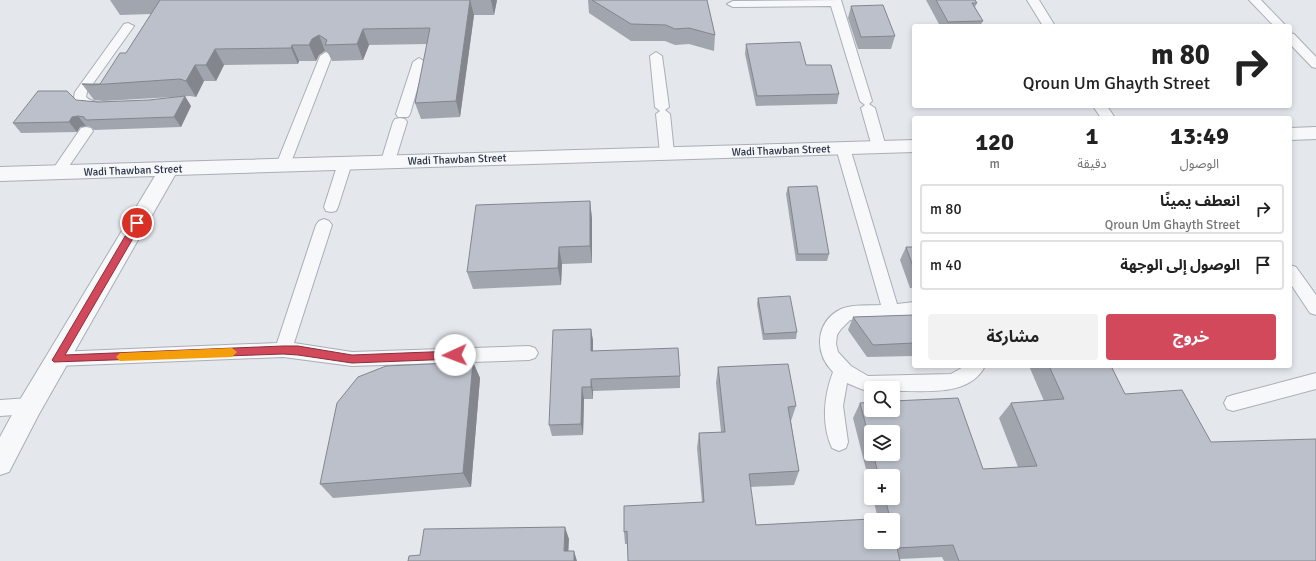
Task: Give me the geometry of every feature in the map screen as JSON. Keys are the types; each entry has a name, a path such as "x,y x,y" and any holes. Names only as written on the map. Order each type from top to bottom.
{"street":[{"path":"1292,134 1316,133"},
{"name":"Wadi Thawban Street","path":"0,174 912,146"},
{"path":"0,463 30,406 169,169"}],"lane":[{"path":"1033,0 1048,24"},
{"path":"1255,0 1278,24"},
{"path":"733,4 836,1 879,147"},
{"path":"94,120 107,106 91,106 84,103 80,98 81,92 128,26"},
{"path":"1292,39 1316,64"},
{"path":"282,165 326,56"},
{"path":"656,56 667,153"},
{"path":"388,162 418,62"},
{"path":"58,172 86,132"},
{"path":"843,148 891,310"},
{"path":"331,207 345,163"},
{"path":"283,350 324,226"},
{"path":"1292,274 1316,308"},
{"path":"912,309 851,313 846,314 836,320 830,329 827,339 828,350 834,361 842,371 853,379 867,384 956,381 970,374 974,368"},
{"path":"57,360 283,350 352,359 529,353"},
{"path":"839,442 834,413 834,397 842,371"},
{"path":"1233,403 1316,381"},
{"path":"0,408 30,406"}],"building":[{"path":"160,0 470,0 456,101 415,103 430,28 363,29 357,44 325,45 327,40 319,35 312,39 309,45 292,45 291,48 215,49 206,65 195,65 186,81 180,79 91,85 82,84 100,84 120,53 126,53"},
{"path":"592,0 707,0 715,35 689,28 675,29 666,25 631,24"},
{"path":"936,0 975,0 977,3 972,3 983,21 948,22"},
{"path":"883,5 895,36 861,37 851,6"},
{"path":"800,42 806,65 831,65 839,94 757,96 746,44"},
{"path":"38,91 67,91 76,100 98,102 149,100 185,96 174,117 86,120 84,117 78,116 72,117 69,122 13,123"},
{"path":"817,186 829,254 798,254 788,187"},
{"path":"590,201 590,246 559,247 558,268 467,272 476,205"},
{"path":"906,247 912,247 912,264"},
{"path":"790,296 797,332 764,334 758,298"},
{"path":"912,315 912,343 873,345 853,317"},
{"path":"591,329 591,351 678,348 680,376 591,379 591,387 582,387 581,424 549,425 553,330"},
{"path":"473,362 463,473 320,484 337,403 358,377 386,366"},
{"path":"788,364 796,406 788,407 799,471 749,474 756,525 864,519 864,549 897,549 900,561 628,561 627,531 624,532 624,506 704,502 699,433 725,432 718,367"},
{"path":"1050,368 1112,368 1125,394 1182,390 1211,442 1316,439 1316,561 959,561 953,545 900,548 900,513 889,513 887,505 900,505 900,469 877,469 875,461 900,461 900,425 866,425 860,403 864,403 864,417 900,417 900,401 958,398 983,469 1037,466 1011,403 1064,399"},
{"path":"565,527 564,551 574,551 574,561 408,561 409,556 420,555 424,529"}],"slow traffic":[{"path":"120,357 232,352"}],"route":[{"path":"137,223 57,360 283,350 352,359 455,355"}]}
